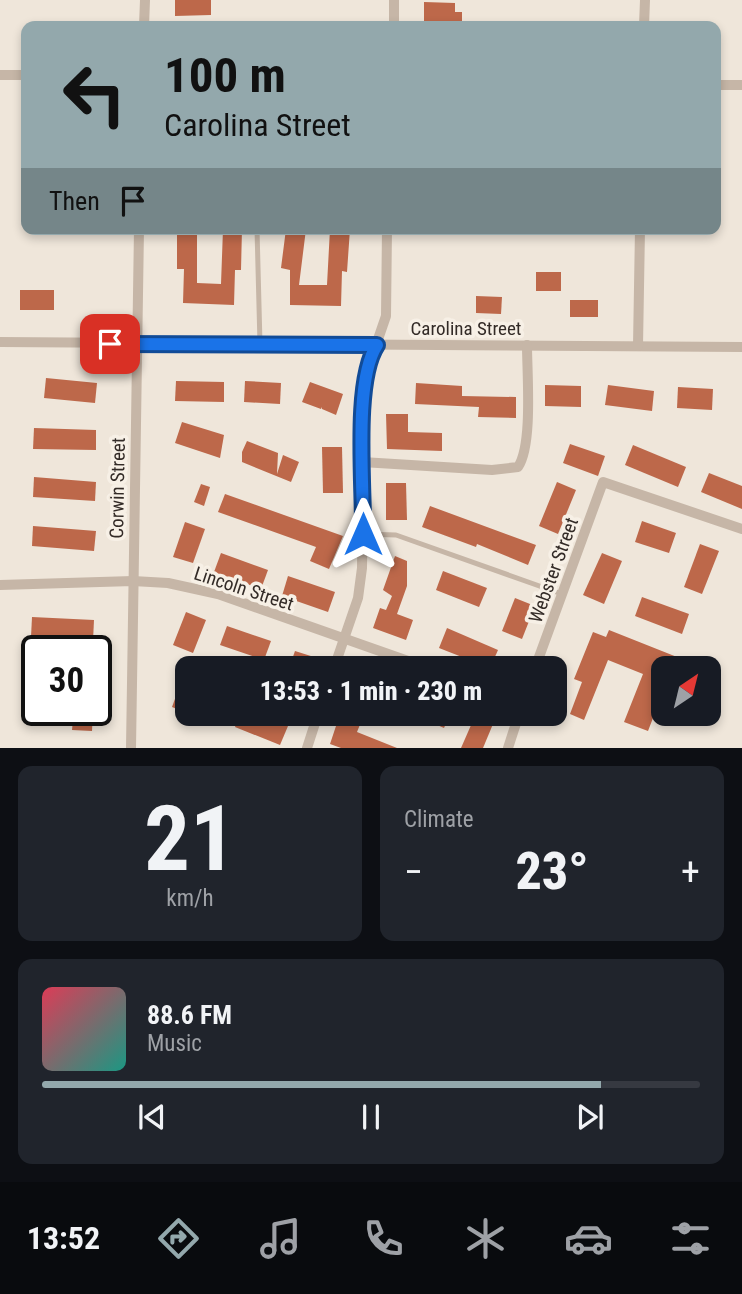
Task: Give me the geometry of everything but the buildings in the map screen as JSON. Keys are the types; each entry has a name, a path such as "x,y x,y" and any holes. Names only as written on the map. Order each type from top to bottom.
{"street":[{"path":"144,21 145,0"},
{"path":"394,0 394,21"},
{"path":"644,21 645,0"},
{"path":"0,75 21,75"},
{"path":"721,85 742,85"},
{"name":"Corwin Street","path":"131,748 139,235"},
{"path":"339,656 358,597 362,568 365,377 388,304 387,235"},
{"path":"638,346 640,235"},
{"name":"Carolina Street","path":"0,342 742,347"},
{"path":"362,463 492,470 518,467 522,461 526,440 527,345"},
{"name":"Webster Street","path":"540,656 603,482 742,528"},
{"name":"Lincoln Street","path":"0,585 133,581 168,583 206,591 392,656"},
{"path":"307,748 314,726"},
{"path":"508,748 515,726"}],"lane":[{"path":"257,235 260,344"},
{"path":"363,534 396,535 562,594"}],"route":[{"path":"110,344 377,345 372,352 365,377 363,534"}]}
